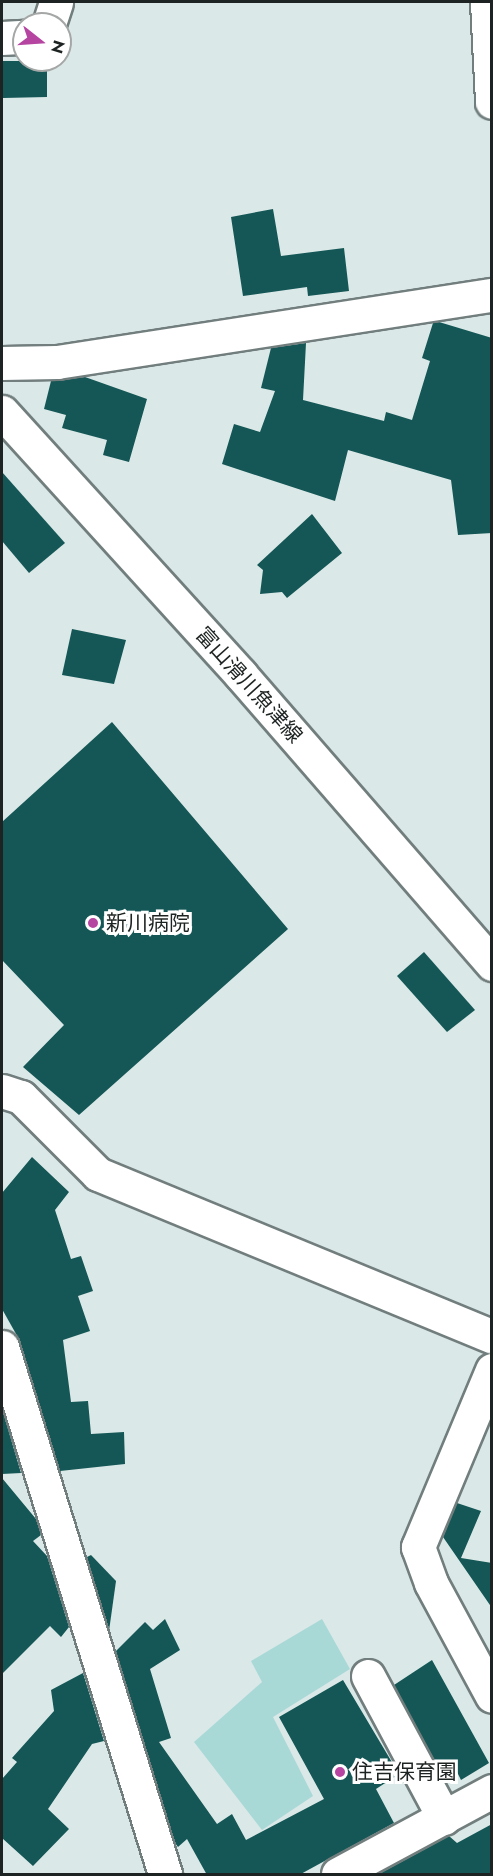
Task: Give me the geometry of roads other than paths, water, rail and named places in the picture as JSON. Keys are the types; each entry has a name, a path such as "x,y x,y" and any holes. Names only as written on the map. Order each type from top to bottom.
{"street":[{"path":"487,2 492,102"},
{"path":"2,363 57,362 492,295"},
{"name":"富山滑川魚津線","path":"2,412 241,675 492,964"},
{"path":"2,1091 21,1097 98,1174 492,1336"},
{"path":"2,1347 165,1875"},
{"path":"492,1370 418,1547 431,1583 492,1696"},
{"path":"368,1676 444,1818"},
{"path":"338,1875 492,1791"}],"place":[{"name":"新川病院","path":"93,923"},
{"name":"住吉保育園","path":"340,1772"}]}
